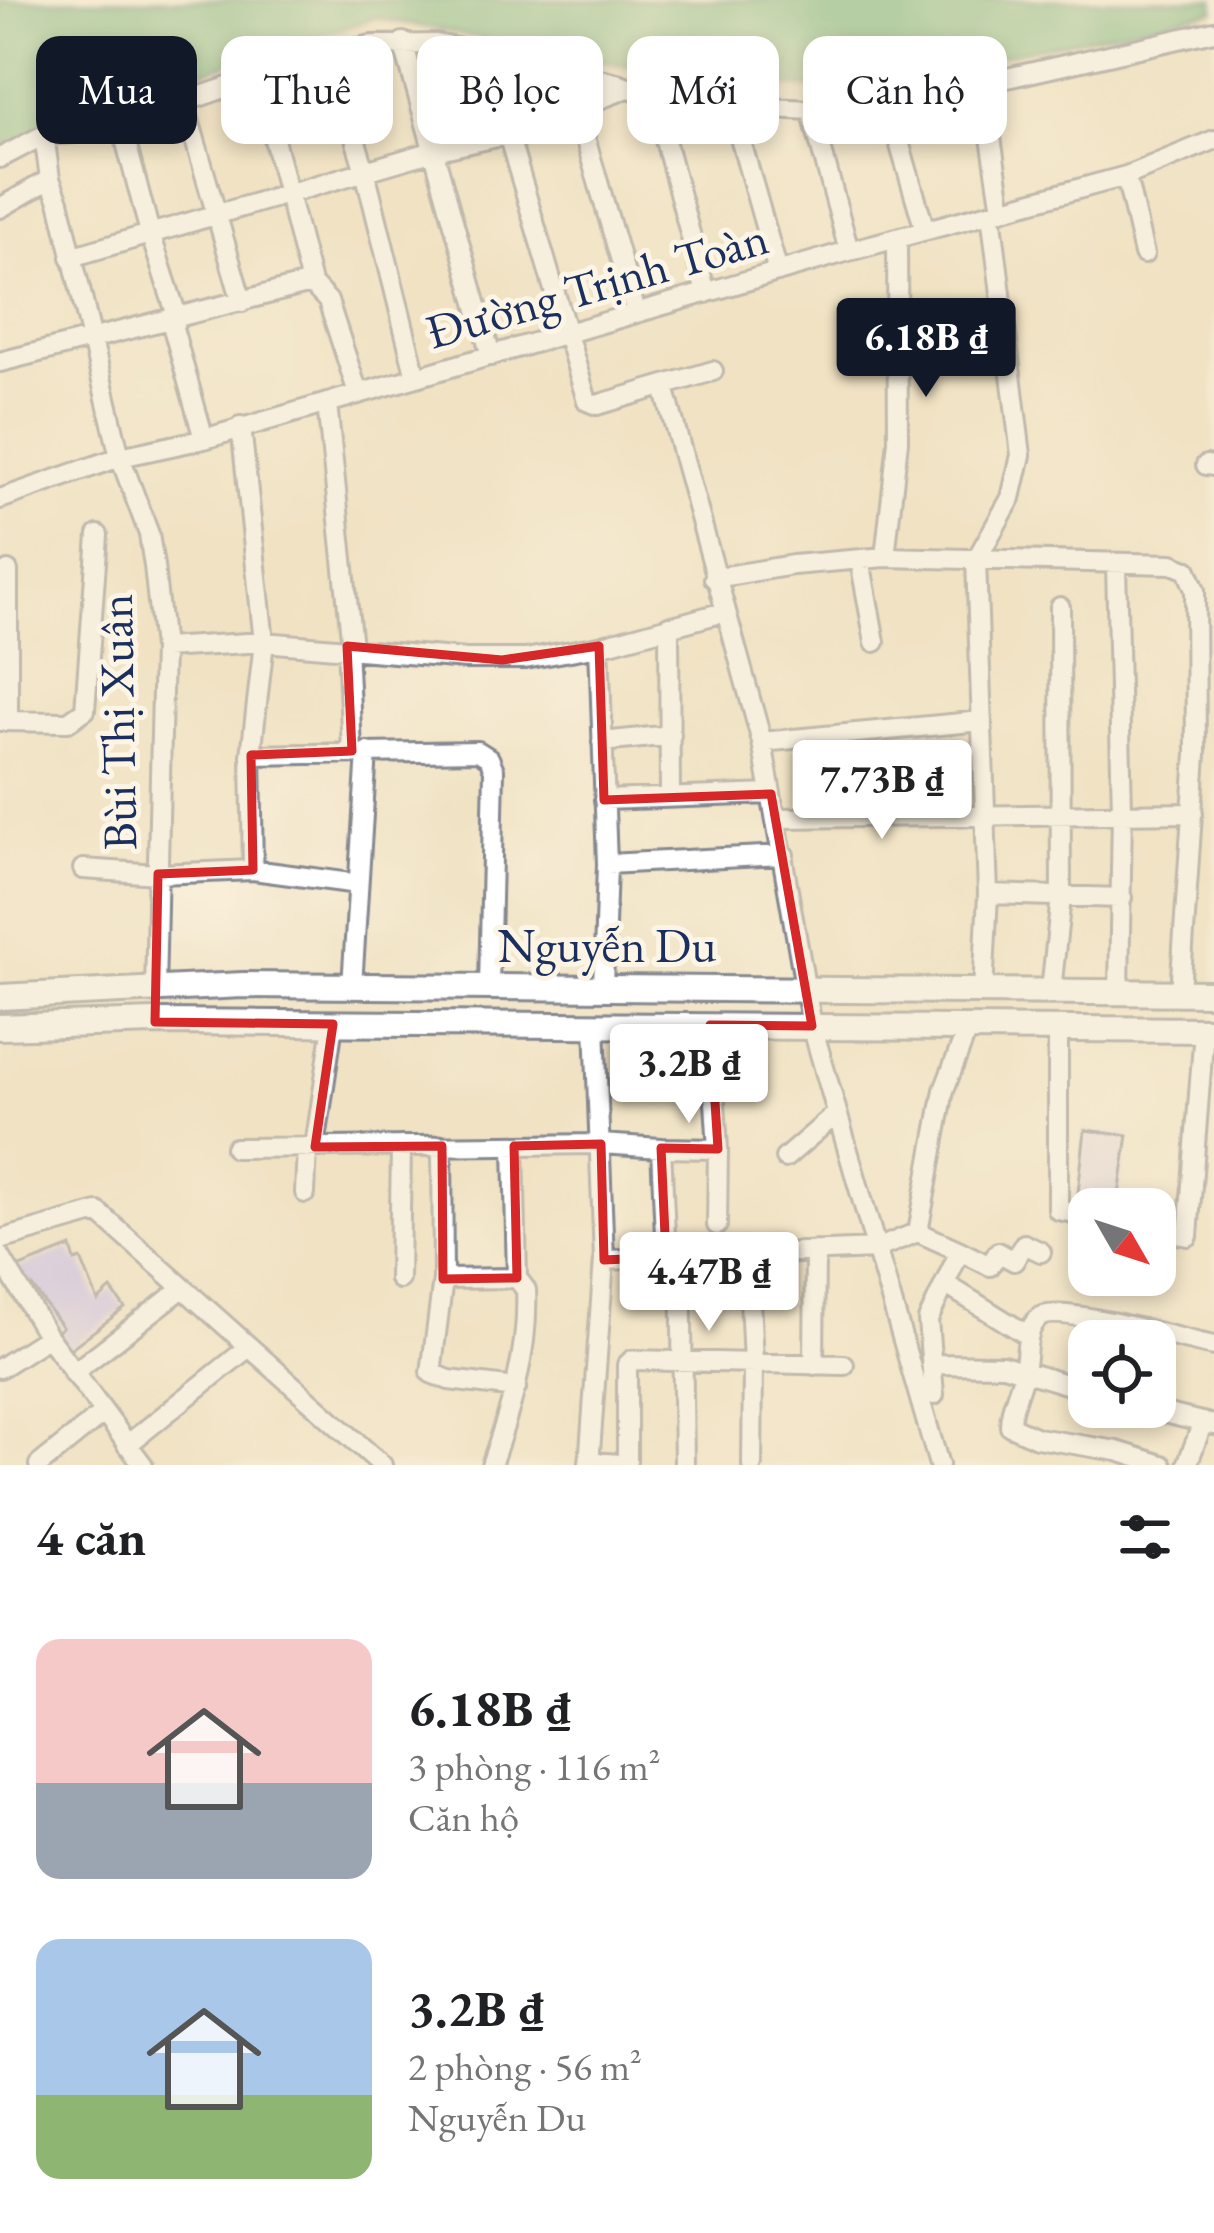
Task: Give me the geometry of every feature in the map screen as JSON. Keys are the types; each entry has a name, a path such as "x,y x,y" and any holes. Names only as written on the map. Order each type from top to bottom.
{"main road":[{"name":"Nguyễn Du","path":"0,997 243,986 1214,992"},
{"path":"428,1024 429,986"},
{"path":"155,991 155,1022"},
{"path":"1180,992 1199,1030"},
{"name":"Nguyễn Du","path":"0,1028 155,1022 1199,1030"}],"street":[{"path":"1007,80 1214,31"},
{"path":"404,42 491,356"},
{"path":"393,43 417,44"},
{"path":"0,158 36,139"},
{"name":"Đường Trịnh Toàn","path":"0,499 120,457 204,439 849,251 1126,176 1214,140"},
{"name":"Bùi Thị Xuân","path":"45,144 120,457 149,534 163,648 155,991"},
{"path":"126,144 204,439"},
{"path":"197,144 242,302"},
{"path":"274,144 311,284 328,301 358,393"},
{"path":"357,144 416,377"},
{"path":"71,257 464,144"},
{"path":"509,144 590,404 712,371"},
{"path":"587,144 636,312"},
{"path":"666,144 706,293"},
{"path":"742,144 778,272"},
{"path":"821,144 849,251"},
{"path":"900,144 925,230"},
{"path":"983,992 988,894 976,560 1011,498 1021,455 989,144"},
{"path":"1126,176 1144,254"},
{"path":"0,208 50,178"},
{"path":"885,557 898,441 897,239"},
{"path":"0,362 311,284"},
{"path":"664,387 762,742 812,1026 939,1465"},
{"path":"327,403 359,752 352,986"},
{"path":"241,426 264,642 251,755 253,870"},
{"path":"8,571 4,721 77,720 85,710 98,535"},
{"path":"714,578 885,557 1177,565 1192,578 1205,754 1193,813 1180,992"},
{"path":"860,560 875,642"},
{"path":"1116,565 1122,811 1119,992"},
{"path":"1051,991 1063,813 1060,607"},
{"path":"163,648 264,642 502,660 598,646 724,613"},
{"path":"669,626 670,797"},
{"path":"598,646 607,863 603,987"},
{"path":"762,742 982,721"},
{"path":"602,742 671,735"},
{"path":"251,755 478,751 493,764 488,986"},
{"path":"604,800 772,794"},
{"path":"778,818 1193,813"},
{"path":"607,863 784,855"},
{"path":"83,868 158,874 253,870 358,884"},
{"path":"988,894 1122,898"},
{"path":"304,1193 333,1024"},
{"path":"595,1024 604,1260 589,1464 627,1461 630,1361 844,1365"},
{"path":"710,1025 718,1149 717,1226"},
{"path":"918,1232 944,1090 968,1028"},
{"path":"1058,1029 1058,1210 1068,1212"},
{"path":"1176,1234 1188,1236 1199,1030"},
{"path":"785,1158 835,1115"},
{"path":"235,1148 601,1144 718,1149"},
{"path":"399,1279 401,1146"},
{"path":"442,1146 443,1279 431,1373 449,1380 515,1388"},
{"path":"491,1465 524,1349 527,1300 526,1288 517,1278 514,1146"},
{"path":"662,1148 682,1362 684,1465"},
{"path":"0,1240 98,1212 382,1465"},
{"path":"604,1260 876,1249 918,1232 990,1266 998,1252 1014,1261 1024,1244 1041,1252"},
{"path":"814,1364 815,1251"},
{"path":"934,1394 928,1320 960,1251"},
{"path":"748,1254 752,1465"},
{"path":"0,1256 9,1292 48,1336 143,1465"},
{"path":"443,1279 517,1278"},
{"path":"945,1284 1028,1336"},
{"path":"73,1372 183,1288"},
{"path":"1104,1320 1045,1314 1028,1336 1010,1426 1015,1431 1162,1465"},
{"path":"0,1368 48,1336"},
{"path":"1176,1345 1214,1346"},
{"path":"127,1445 248,1347"},
{"path":"931,1364 1003,1365 1068,1383"},
{"path":"39,1465 102,1414"},
{"path":"1176,1415 1209,1423 1187,1465"}],"highlighted area":[{"path":"347,646 502,660 599,646 604,800 771,794 812,1026 710,1025 718,1149 661,1148 666,1257 604,1260 601,1144 514,1146 517,1278 443,1279 442,1146 315,1147 333,1024 155,1022 158,874 253,870 251,755 352,751"}],"green space":[{"path":"0,0 1214,0 1214,11 1007,55 1007,36 803,36 803,88 779,85 779,36 627,36 627,66 603,61 603,36 471,36 376,18 318,36 221,36 221,66 197,73 197,36 36,36 36,133 0,150"}],"building":[{"path":"1085,1130 1128,1135 1120,1188 1079,1188"},
{"path":"71,1247 98,1301 111,1289 125,1308 66,1352 53,1336 62,1327 32,1286 23,1289 12,1270"}]}
